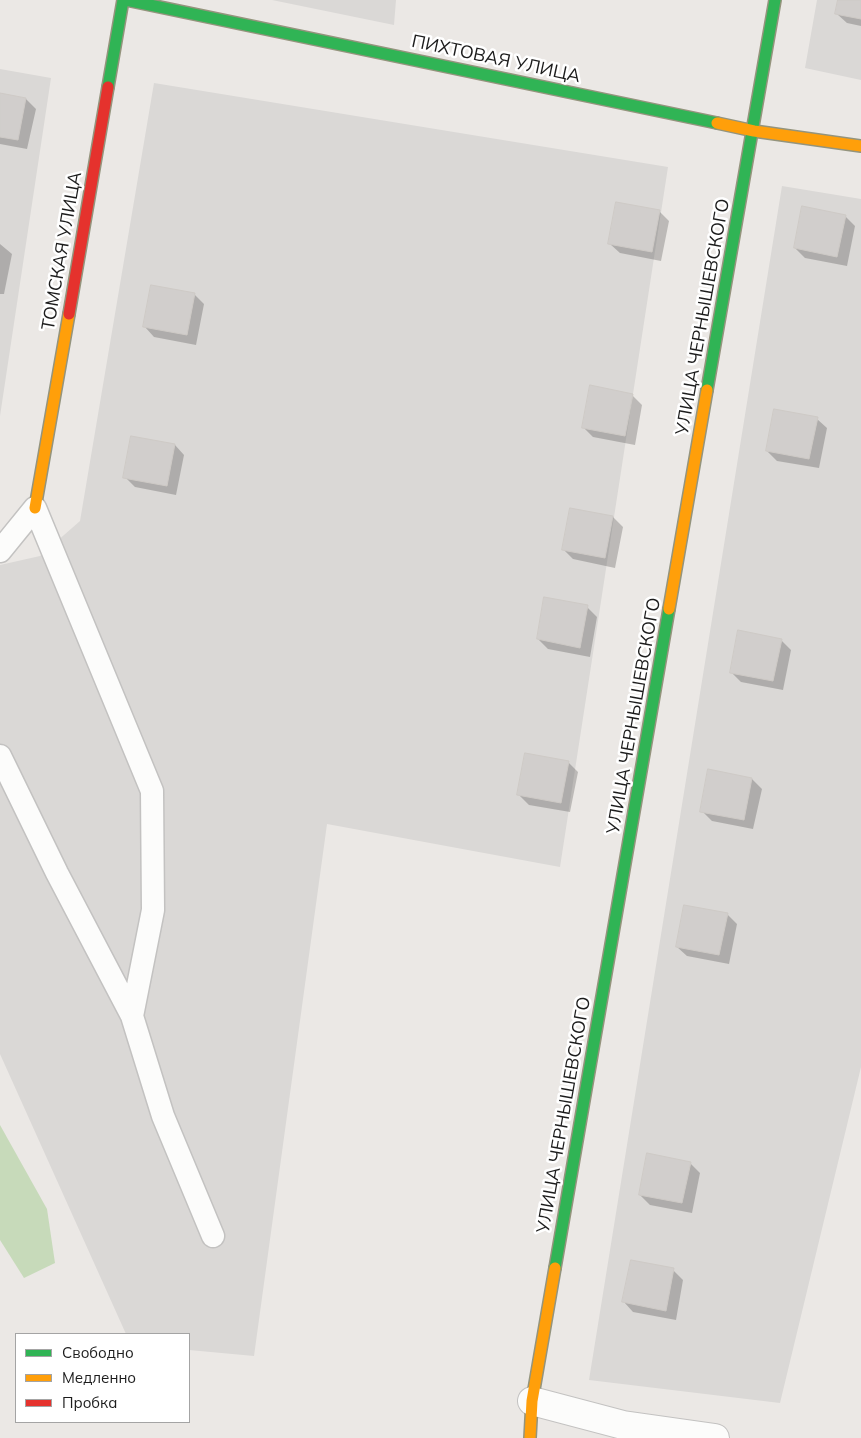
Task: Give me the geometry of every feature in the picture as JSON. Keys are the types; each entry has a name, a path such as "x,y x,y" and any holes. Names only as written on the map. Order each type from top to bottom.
{"street":[{"name":"ПИХТОВАЯ УЛИЦА","path":"125,0 754,131 861,146"},
{"name":"ТОМСКАЯ УЛИЦА","path":"35,508 125,0"},
{"name":"УЛИЦА ЧЕРНЫШЕВСКОГО","path":"530,1438 532,1400 754,131 775,0"},
{"path":"532,1400 623,1425 716,1438"}],"lane":[{"path":"0,551 35,508 152,791 153,910 132,1016"},
{"path":"0,756 57,873 132,1016 163,1116 213,1236"}],"shaded area":[{"path":"272,0 396,0 394,25"},
{"path":"817,0 861,0 861,80 805,68"},
{"path":"0,69 51,78 0,416"},
{"path":"154,83 668,167 560,867 327,824 254,1356 190,1350 190,1333 126,1333 0,1054 0,565 40,556 80,521"},
{"path":"782,186 861,199 861,1067 780,1403 589,1380"}],"green space":[{"path":"0,1125 47,1209 55,1263 24,1278 0,1240"}],"building":[{"path":"838,0 861,0 861,19 835,14"},
{"path":"0,93 26,98 18,140 0,137"},
{"path":"616,202 660,210 652,252 608,244"},
{"path":"802,206 846,215 837,257 794,248"},
{"path":"151,285 195,293 187,335 143,327"},
{"path":"590,385 633,394 625,436 582,428"},
{"path":"774,409 818,417 809,459 766,451"},
{"path":"131,436 175,444 167,486 123,478"},
{"path":"570,508 613,516 605,558 562,550"},
{"path":"544,597 588,605 580,648 537,639"},
{"path":"738,630 782,639 773,681 730,673"},
{"path":"525,753 569,761 561,803 517,795"},
{"path":"708,769 752,778 744,820 700,812"},
{"path":"684,905 728,913 719,955 676,947"},
{"path":"647,1153 691,1162 682,1203 639,1195"},
{"path":"631,1260 674,1268 666,1311 622,1302"}],"traffic: fast":[{"path":"108,87 123,0"},
{"path":"126,0 717,123"},
{"path":"707,390 775,0"},
{"path":"555,1268 669,609"}],"traffic: slow":[{"path":"717,123 754,131 861,146"},
{"path":"35,508 69,314"},
{"path":"669,609 707,390"},
{"path":"530,1438 532,1401 555,1268"}],"traffic: jam":[{"path":"69,314 108,87"}]}
